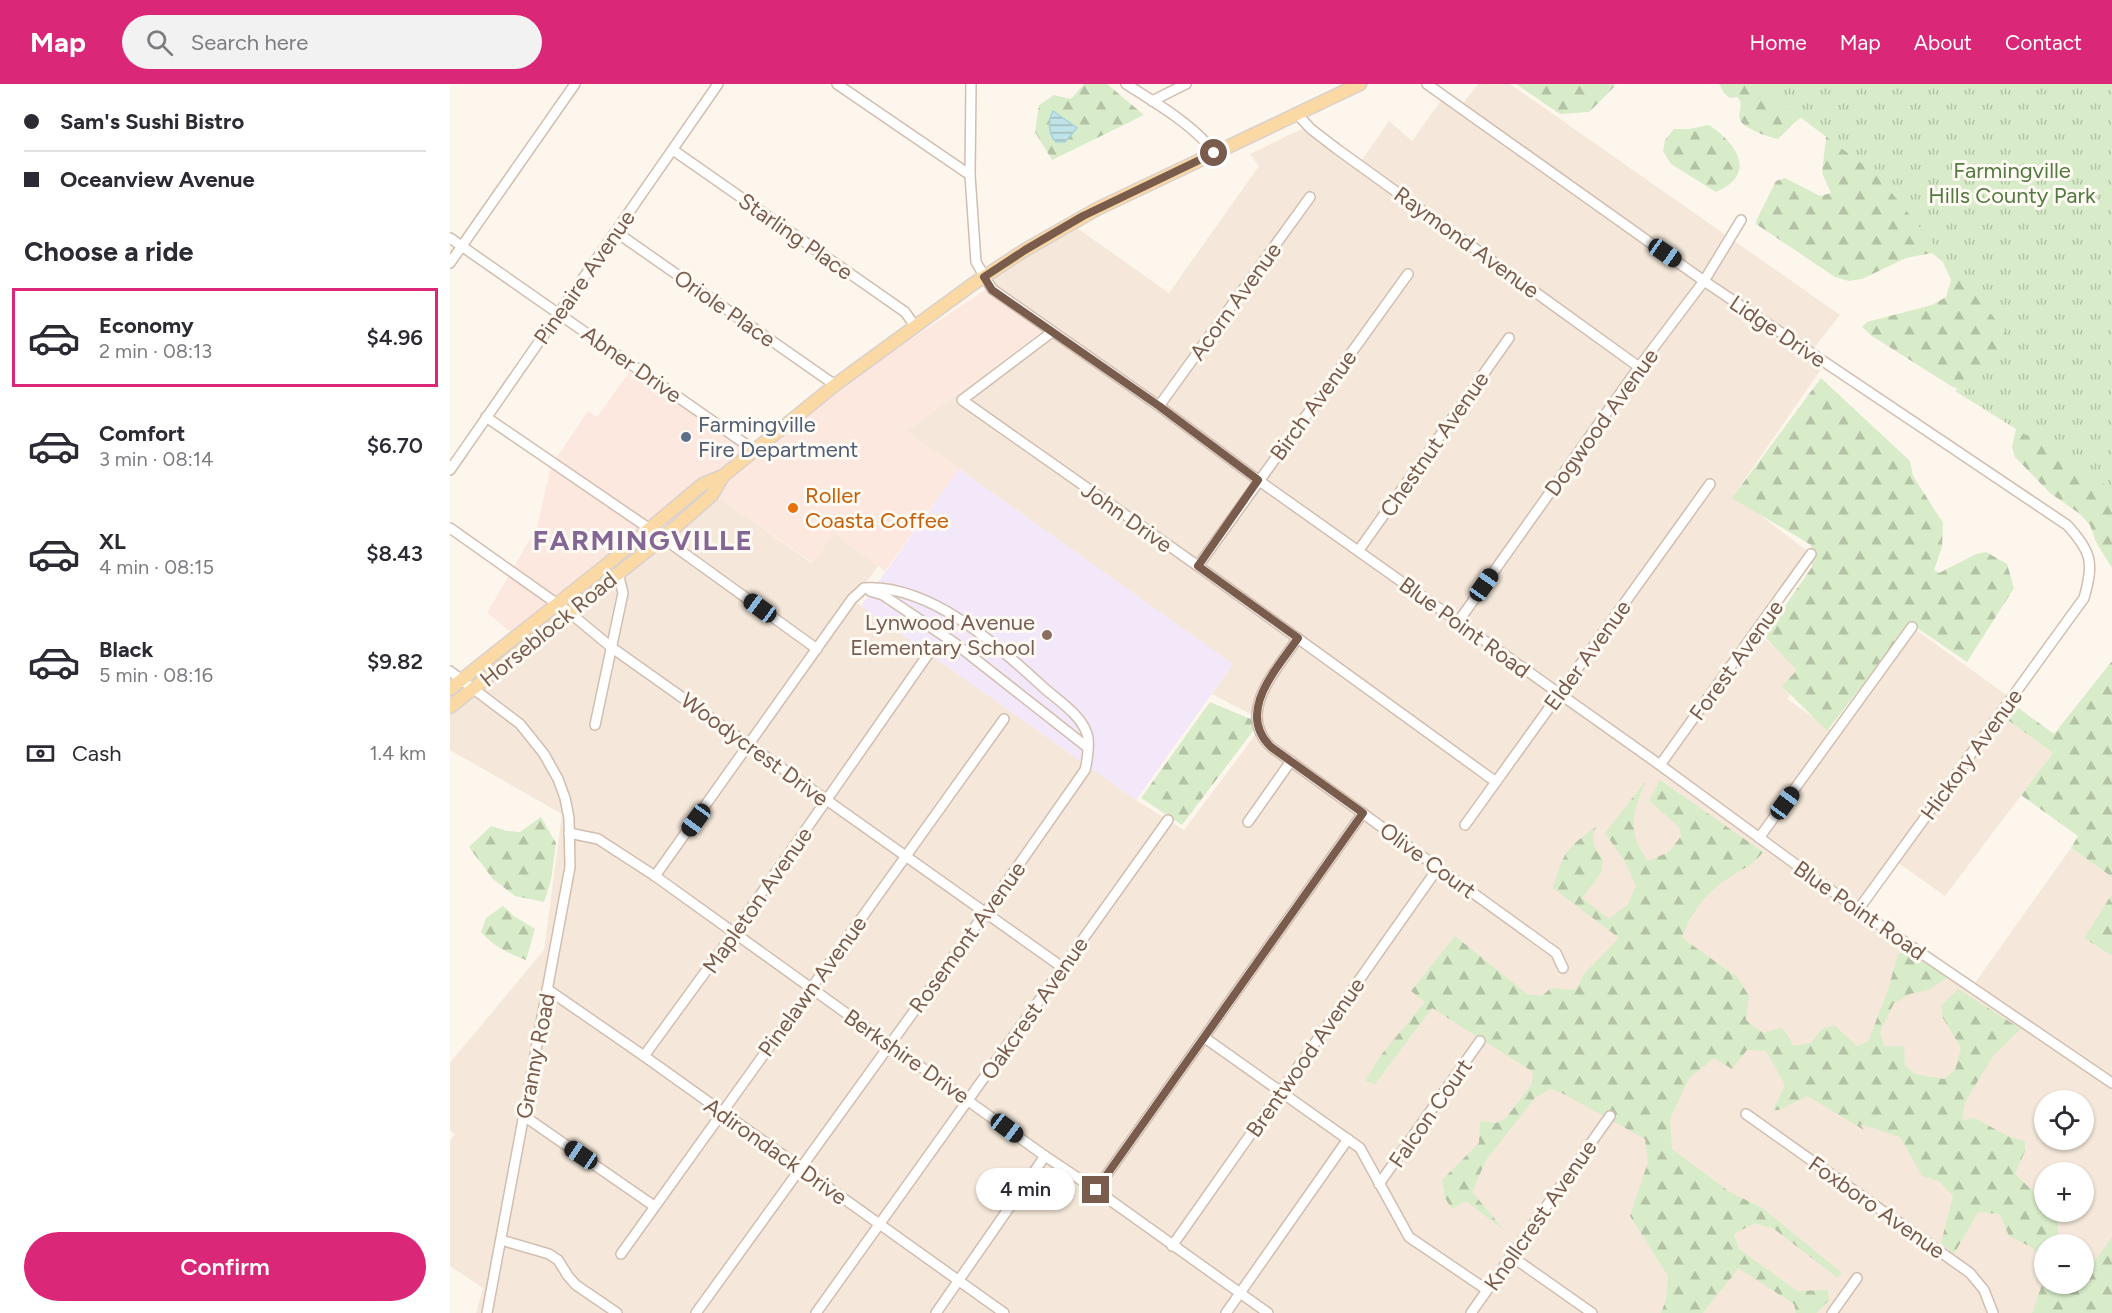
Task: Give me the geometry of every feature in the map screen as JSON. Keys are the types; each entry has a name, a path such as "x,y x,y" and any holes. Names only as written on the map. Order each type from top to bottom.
{"main road":[{"name":"Horseblock Road","path":"450,689 703,484 723,476 835,385 984,277 1070,223 1360,84"},
{"name":"Horseblock Road","path":"450,707 663,538 712,495 723,476"}],"street":[{"path":"450,263 575,84"},
{"name":"Pineaire Avenue","path":"450,470 718,84"},
{"path":"837,84 970,175"},
{"name":"Blue Point Road","path":"971,84 970,175 976,262 992,290 1159,406 1258,480 1660,765 1858,909 2112,1083"},
{"path":"1126,84 1199,136 1214,153"},
{"path":"1152,101 1186,84"},
{"name":"Lidge Drive","path":"1427,84 1704,281 2067,525 2079,538 2091,568 2084,598"},
{"name":"Raymond Avenue","path":"1297,114 1311,129 1337,149 1639,367"},
{"name":"Starling Place","path":"673,150 904,312 915,326"},
{"name":"Acorn Avenue","path":"1159,406 1310,197"},
{"name":"Dogwood Avenue","path":"1458,622 1639,367 1704,281 1741,220"},
{"name":"Oriole Place","path":"616,232 835,385"},
{"name":"Abner Drive","path":"450,238 754,450"},
{"name":"Birch Avenue","path":"1198,566 1408,274"},
{"name":"John Drive","path":"1052,332 962,400 1198,566 1496,782"},
{"name":"Chestnut Avenue","path":"1359,550 1509,338"},
{"path":"486,417 663,538 817,649"},
{"name":"Elder Avenue","path":"1465,825 1710,484"},
{"name":"Woodycrest Drive","path":"450,528 570,613 611,647 1062,967"},
{"name":"Forest Avenue","path":"1660,765 1811,554"},
{"path":"596,725 623,593 618,573"},
{"path":"864,588 883,595 956,645 1087,747"},
{"path":"656,876 852,599 864,588 889,589 920,598 970,625 1077,717 1088,736 1087,747"},
{"name":"Hickory Avenue","path":"1858,909 2084,598"},
{"path":"1759,838 1912,627"},
{"name":"Olive Court","path":"1298,638 1265,688 1258,703 1256,717 1263,739 1556,953 1563,968"},
{"name":"Mapleton Avenue","path":"644,1056 929,653"},
{"name":"Granny Road","path":"450,671 520,724 544,754 558,779 569,818 570,867 487,1313"},
{"name":"Pinelawn Avenue","path":"621,1254 1004,719"},
{"name":"Rosemont Avenue","path":"696,1313 985,913 1085,770 1087,747"},
{"path":"1248,822 1291,761"},
{"path":"1096,1190 1363,813"},
{"name":"Oakcrest Avenue","path":"816,1313 1168,820"},
{"name":"Berkshire Drive","path":"569,833 598,838 656,876 1045,1156 1268,1313"},
{"name":"Brentwood Avenue","path":"1172,1246 1438,868"},
{"name":"Adirondack Drive","path":"547,989 1004,1313"},
{"path":"1205,1038 1360,1148 1409,1237 1487,1290"},
{"name":"Falcon Court","path":"1379,1184 1480,1041"},
{"name":"Foxboro Avenue","path":"1746,1114 1970,1273 1984,1290 1994,1313"},
{"path":"524,1116 654,1206"},
{"name":"Knollcrest Avenue","path":"1471,1313 1610,1116"},
{"path":"1226,1313 1348,1139"},
{"path":"936,1313 1045,1156"},
{"path":"501,1240 549,1254 558,1260 576,1285 616,1313"},
{"path":"1511,1256 1592,1313"},
{"path":"1832,1313 1857,1278"}],"shaded area":[{"name":"FARMINGVILLE","path":"1478,84 1510,84 1840,315 1811,352 1826,362 1734,495 1811,554 1755,633 1808,669 1787,699 1836,733 1912,627 2012,699 2001,714 2053,753 1945,896 1894,860 1859,909 1972,987 2071,848 2112,877 2112,894 2084,938 2112,956 2112,1313 476,1313 483,1288 450,1266 450,1141 455,1134 450,1130 450,1063 544,950 562,814 450,750 450,707 715,495 812,563 834,533 878,566 853,600 1136,800 1184,830 1259,730 1256,717 1212,694 1232,664 906,431 1044,331 984,277 1070,223 1169,293 1259,166 1250,154 1308,126 1359,164 1389,121 1412,141 1445,95 1461,106"},
{"path":"988,288 1044,330 906,431 959,469 885,571 834,534 813,563 715,495 515,635 487,613 537,527 551,466 588,411 597,417 630,371 745,449"},
{"name":"Lynwood Avenue Elementary School","path":"959,469 1233,664 1136,800 861,606"}],"green space":[{"path":"1084,84 1107,84 1144,115 1052,160 1035,132 1039,105 1054,95 1071,99"},
{"path":"1516,84 1615,84 1589,112 1560,114"},
{"name":"Farmingville Hills County Park","path":"1719,84 2112,84 2112,568 2096,542 2090,525 2080,514 2050,493 2015,457 2012,447 2016,429 1968,393 1951,386 1872,336 1862,327 1867,322 1932,305 1946,297 1951,280 1943,262 1932,253 1906,258 1862,279 1849,281 1835,277 1756,224 1776,181 1785,178 1820,196 1831,193 1822,173 1827,129 1807,113 1778,139 1757,132 1742,123 1739,117 1741,106 1739,100 1737,97 1730,98"},
{"name":"Farmingville Hills County Park","path":"1756,84 2112,84 2112,489 1955,391 2017,346 1877,175"},
{"path":"1709,125 1735,150 1740,168 1737,177 1729,185 1716,192 1671,164 1663,151 1665,140 1674,129"},
{"path":"1821,378 1910,461 1913,476 1943,523 1942,547 1934,570 1939,573 1976,554 1986,552 2007,564 2014,588 1967,662 1910,623 1827,731 1782,686 1797,670 1764,636 1812,567 1811,545 1732,498"},
{"path":"2112,661 2112,877 2071,848 2078,836 2021,795 2053,753 2008,720 2017,707 2054,734"},
{"path":"1210,702 1253,720 1253,731 1182,825 1141,798"},
{"path":"1660,780 1763,852 1751,864 1721,883 1707,896 1690,919 1682,938 1737,977 1749,996 1746,1020 1763,1033 1781,1028 1786,1032 1793,1046 1811,1043 1822,1029 1834,1025 1857,1046 1868,1042 1888,990 1898,954 1905,951 1949,977 1928,990 1910,994 1894,1003 1880,1032 1884,1046 1904,1046 1905,1066 1915,1074 1944,1079 1955,1070 1961,1048 1943,1018 1941,1006 1958,989 2021,1029 1993,1056 1965,1102 1962,1120 1975,1118 2007,1136 2025,1141 2025,1151 2015,1174 2034,1192 2034,1222 2058,1222 2058,1234 2034,1234 2034,1250 2009,1236 2000,1214 1978,1212 1954,1254 1941,1243 1953,1196 1939,1181 1922,1176 1900,1137 1860,1124 1864,1130 1807,1096 1779,1110 1773,1110 1785,1085 1766,1051 1747,1050 1732,1069 1714,1058 1689,1078 1670,1119 1672,1149 1731,1193 1761,1207 1842,1273 1838,1278 1774,1229 1755,1223 1734,1234 1739,1249 1797,1291 1828,1290 1829,1300 1817,1313 1796,1313 1794,1304 1738,1268 1703,1313 1661,1313 1666,1300 1668,1276 1630,1216 1648,1162 1645,1139 1560,1092 1549,1089 1534,1099 1486,1160 1472,1192 1505,1231 1466,1201 1452,1209 1445,1198 1442,1180 1479,1143 1480,1121 1496,1123 1506,1118 1532,1084 1533,1072 1432,1008 1375,1084 1365,1081 1381,1055 1425,1002 1411,991 1455,936 1527,994 1542,996 1551,988 1576,990 1583,975 1619,938 1553,888 1560,866 1572,846 1596,827 1593,840 1595,848 1603,859 1601,873 1582,898 1609,919 1628,904 1636,886 1624,860 1605,833 1645,782 1637,803 1634,822 1634,831 1641,851 1648,861 1669,852 1681,836 1679,827 1649,801"},
{"path":"541,817 556,843 551,880 544,902 515,896 493,879 469,847 491,826 520,832"},
{"path":"2112,894 2112,956 2084,938"},
{"path":"503,906 535,929 526,960 502,949 481,932 486,918"},
{"path":"2112,1237 2112,1313 2032,1313 2039,1294 2094,1294 2094,1262"}],"water":[{"path":"1053,111 1077,128 1065,142 1056,142 1051,135 1050,123"}],"place":[{"name":"Farmingville Fire Department","path":"686,437"},
{"name":"Roller Coasta Coffee","path":"793,508"},
{"name":"Lynwood Avenue Elementary School","path":"1047,635"}],"district":[{"name":"FARMINGVILLE","path":"643,540"}],"route":[{"path":"1096,1190 1363,813 1271,747 1263,739 1259,730 1256,717 1258,703 1265,688 1298,638 1198,566 1258,480 1159,406 992,290 984,277 1083,216 1214,153"}]}
